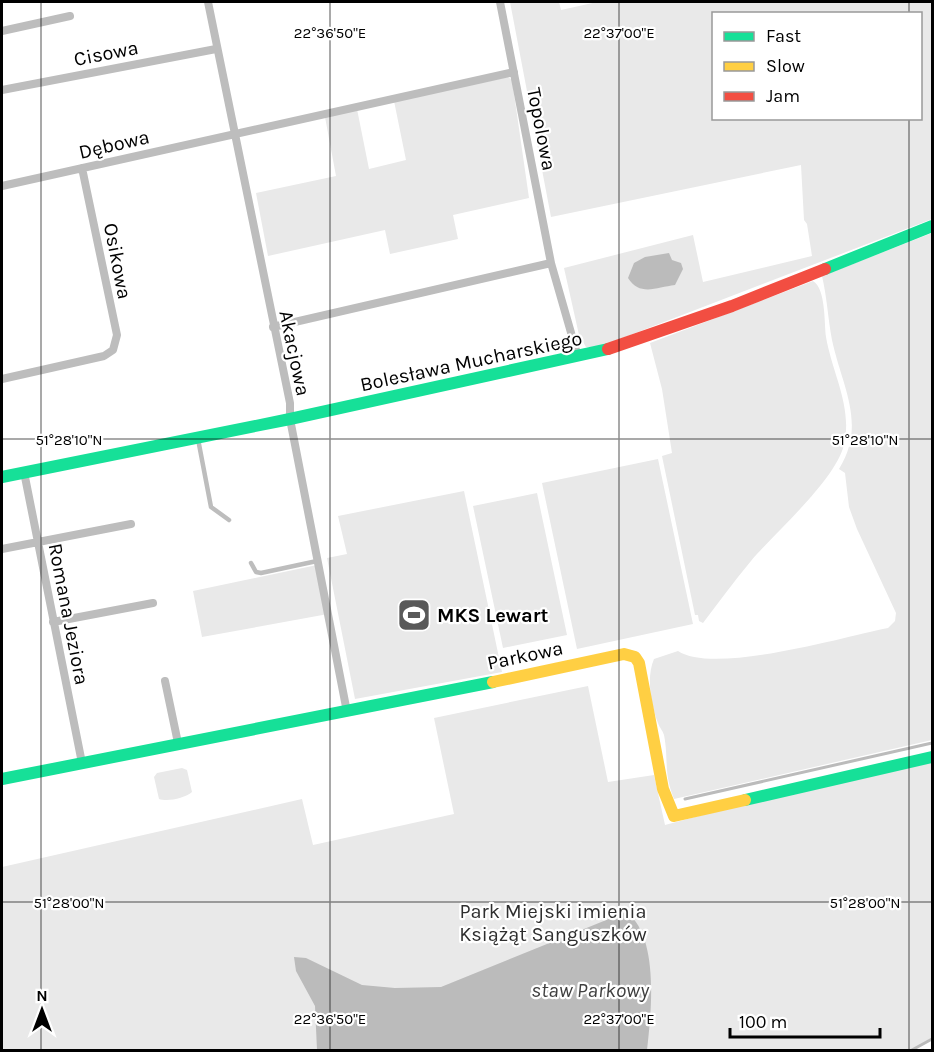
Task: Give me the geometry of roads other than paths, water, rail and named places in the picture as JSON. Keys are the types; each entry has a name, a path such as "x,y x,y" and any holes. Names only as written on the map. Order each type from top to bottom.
{"street":[{"name":"Akacjowa","path":"208,2 233,134 290,403 290,419 347,712"},
{"name":"Topolowa","path":"500,2 551,263 578,357"},
{"path":"2,31 70,16"},
{"name":"Cisowa","path":"2,90 216,49"},
{"name":"Dębowa","path":"2,186 514,72"},
{"name":"Osikowa","path":"2,379 104,356 113,350 117,335 82,168"},
{"name":"Bolesława Mucharskiego","path":"2,477 290,419 598,353 732,306 933,226"},
{"path":"273,327 551,263"},
{"name":"Romana Jeziora","path":"24,472 82,762"},
{"path":"2,549 131,524"},
{"path":"53,622 153,603"},
{"name":"Parkowa","path":"2,779 347,712 628,654 635,657 639,663 663,789 674,816 933,757"},
{"path":"165,681 178,743"}],"lane":[{"path":"198,437 211,507 229,520"},
{"path":"251,563 256,572 261,573 317,561"}],"water":[{"path":"669,253 672,260 681,263 683,269 675,285 643,289 633,284 628,278 634,263 645,257"},
{"name":"staw Parkowy","path":"626,912 637,923 649,957 651,997 647,1050 317,1050 315,1006 296,971 294,957 306,958 362,985 395,988 441,987"}],"waterway":[{"path":"685,799 932,743"},
{"path":"912,1050 932,1039"}],"place":[{"name":"MKS Lewart","path":"414,615"}],"park label":[{"name":"Park Miejski imienia Książąt Sanguszków","path":"553,922"}]}
